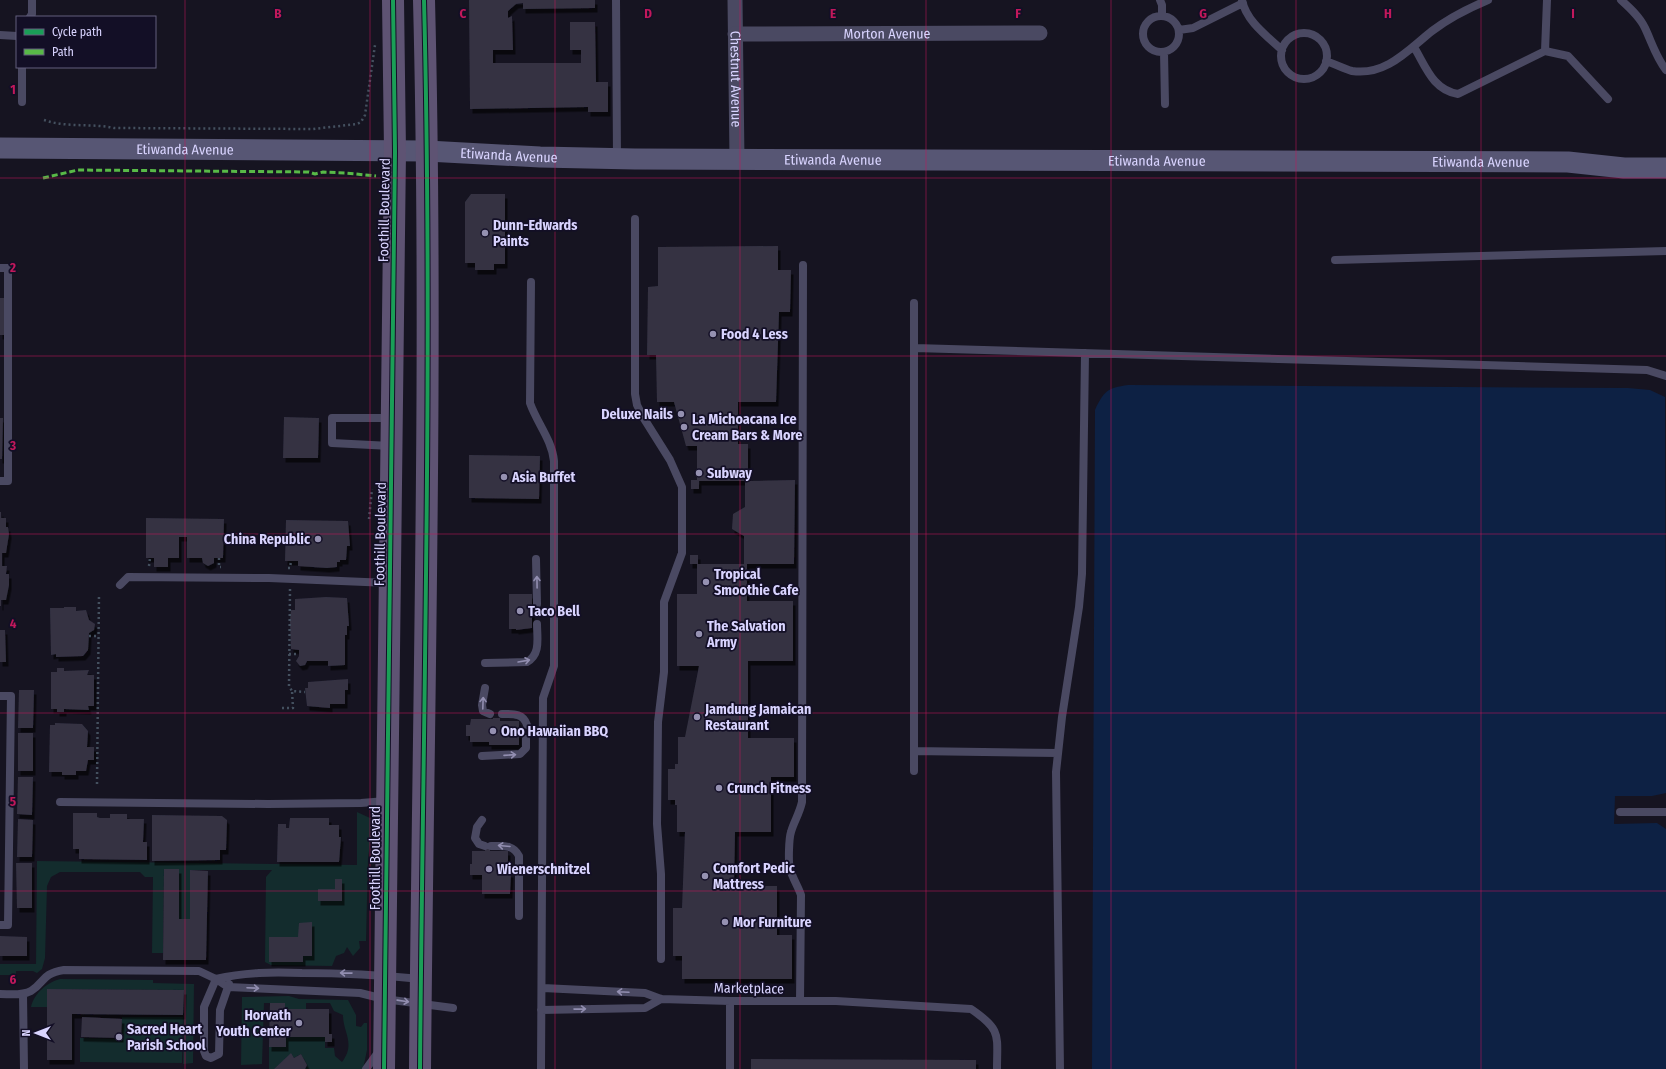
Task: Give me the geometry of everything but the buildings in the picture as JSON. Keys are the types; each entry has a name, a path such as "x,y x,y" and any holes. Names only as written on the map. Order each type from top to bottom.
{"main road":[{"name":"Foothill Boulevard","path":"384,1069 386,801 395,151 393,0"},
{"path":"420,1069 427,520 427,151 424,0"},
{"name":"Etiwanda Avenue","path":"0,148 427,151 617,159 1568,162 1624,168 1666,168"}],"street":[{"name":"Chestnut Avenue","path":"735,0 738,159"},
{"name":"Morton Avenue","path":"735,34 1040,32"}],"lane":[{"path":"31,16 32,0"},
{"path":"616,0 617,159"},
{"path":"1160,0 1162,5 1162,16"},
{"path":"1326,61 1350,70 1360,71 1376,69 1396,61 1433,30 1470,4 1488,0"},
{"path":"1545,51 1546,0"},
{"path":"1621,0 1639,18 1645,28 1652,48 1666,70"},
{"path":"1179,30 1193,28 1242,2 1258,28 1282,50"},
{"path":"1162,16 1173,20 1179,30 1180,36 1175,47 1164,52 1158,52 1148,47 1143,36 1144,30 1150,20 1162,16"},
{"path":"1298,34 1313,35 1324,46 1326,61 1324,67 1315,76 1309,78 1297,78 1286,70 1283,64 1282,50 1285,43 1298,34"},
{"path":"0,35 16,36"},
{"path":"1414,47 1434,83 1447,92 1458,94 1545,51 1568,56 1608,99"},
{"path":"1164,52 1165,104"},
{"path":"22,68 22,102"},
{"path":"635,219 635,394 637,405 643,417 670,460 682,487 682,553 664,602 664,672 658,722 657,824 661,874 661,959"},
{"path":"1335,260 1666,251"},
{"path":"800,1001 801,895 798,884 790,869 790,833 799,816 802,802 803,266"},
{"path":"0,268 8,268 8,481 0,481"},
{"path":"531,282 530,403 535,419 550,442 554,461 554,666 543,698 543,988 541,1069"},
{"path":"914,303 914,771"},
{"path":"914,348 1647,370 1666,376"},
{"path":"1060,1069 1056,798 1058,753 1073,654 1082,574 1085,353"},
{"path":"392,418 332,418 332,444 392,446"},
{"path":"536,559 537,604"},
{"path":"120,586 128,577 253,578 390,583"},
{"path":"485,663 527,662 531,660 537,650 537,624"},
{"path":"485,688 482,705 483,712 490,714"},
{"path":"0,696 11,696 8,925 0,925"},
{"path":"502,714 520,715 524,718 527,725"},
{"path":"482,756 520,754 526,748 526,739"},
{"path":"914,751 1058,753"},
{"path":"60,802 268,804 361,803 386,801"},
{"path":"1620,812 1666,812"},
{"path":"482,820 477,827 475,838 479,844 512,847 517,850 520,856 519,916"},
{"path":"0,994 23,994 31,991 48,974 64,970 199,971 216,979 228,987 360,993 384,999 453,1008"},
{"path":"216,979 232,975 264,972 349,973 421,979"},
{"path":"216,979 204,1007 204,1051 206,1056 211,1058 219,1054 220,1010 232,975"},
{"name":"Marketplace","path":"543,988 645,993 661,999 730,1001 836,1001 971,1009 986,1019 996,1032 997,1069"},
{"path":"23,994 24,1069"},
{"name":"Marketplace","path":"542,1010 645,1008 661,999"},
{"path":"730,1001 730,1069"},
{"path":"366,1069 384,1046"}],"path":[{"path":"44,120 56,125 105,126 114,128 313,129 358,126 363,119 366,109 376,40"},
{"path":"363,119 367,118"},
{"path":"369,519 373,481"},
{"path":"144,566 150,566 150,558"},
{"path":"219,558 219,567 224,567"},
{"path":"282,708 292,708 292,691 289,686 290,589"},
{"path":"97,784 96,694 99,594"},
{"path":"89,636 98,636"},
{"path":"289,654 299,654"},
{"path":"292,691 305,692"}],"green space":[{"path":"357,812 370,818 373,824 368,858 366,941 359,941 360,948 353,956 347,947 344,953 336,956 332,966 271,965 265,962 266,877 272,870 190,870 190,919 179,919 179,869 164,869 163,953 152,953 153,877 145,877 140,872 60,872 51,877 47,886 45,958 42,969 37,973 33,971 16,971 16,975 0,975 0,964 36,964 37,861 357,865"},
{"path":"60,979 153,980 153,983 194,984 193,1063 183,1064 184,990 47,989 47,1007 31,1007 35,997 46,985"},
{"path":"289,996 299,999 348,1000 356,1015 356,1026 361,1027 364,1023 367,1023 367,1050 363,1069 305,1069 307,1065 301,1054 294,1058 291,1054 274,1069 269,1069 269,1047 286,1047 286,1037 325,1037 325,1048 334,1048 335,1056 342,1062 348,1049 348,1038 343,1015 334,1011 330,1003 306,1003 306,1009 285,1009 285,1003 264,1003 262,1064 241,1065 242,997"},
{"path":"122,1017 183,1017 182,1063 80,1062 80,1038 122,1039"}],"water":[{"path":"1128,385 1628,388 1650,390 1665,397 1666,793 1652,796 1615,796 1614,824 1657,823 1666,829 1666,1069 1092,1069 1095,410 1101,398 1107,392 1111,389"}],"marked path":[{"path":"43,178 78,170 309,172 315,174 323,172 376,176"}],"cycle path":[{"path":"384,1069 395,151 393,0"},
{"path":"420,1069 428,267 424,0"}],"place":[{"name":"Dunn-Edwards Paints","path":"485,233"},
{"name":"Food 4 Less","path":"713,334"},
{"name":"Deluxe Nails","path":"681,414"},
{"name":"La Michoacana Ice Cream Bars & More","path":"684,427"},
{"name":"Subway","path":"699,473"},
{"name":"Asia Buffet","path":"504,477"},
{"name":"China Republic","path":"318,539"},
{"name":"Tropical Smoothie Cafe","path":"706,582"},
{"name":"Taco Bell","path":"520,611"},
{"name":"The Salvation Army","path":"699,634"},
{"name":"Jamdung Jamaican Restaurant","path":"697,717"},
{"name":"Ono Hawaiian BBQ","path":"493,731"},
{"name":"Crunch Fitness","path":"719,788"},
{"name":"Wienerschnitzel","path":"489,869"},
{"name":"Comfort Pedic Mattress","path":"705,876"},
{"name":"Mor Furniture","path":"725,922"},
{"name":"Horvath Youth Center","path":"299,1023"},
{"name":"Sacred Heart Parish School","path":"119,1037"}]}
